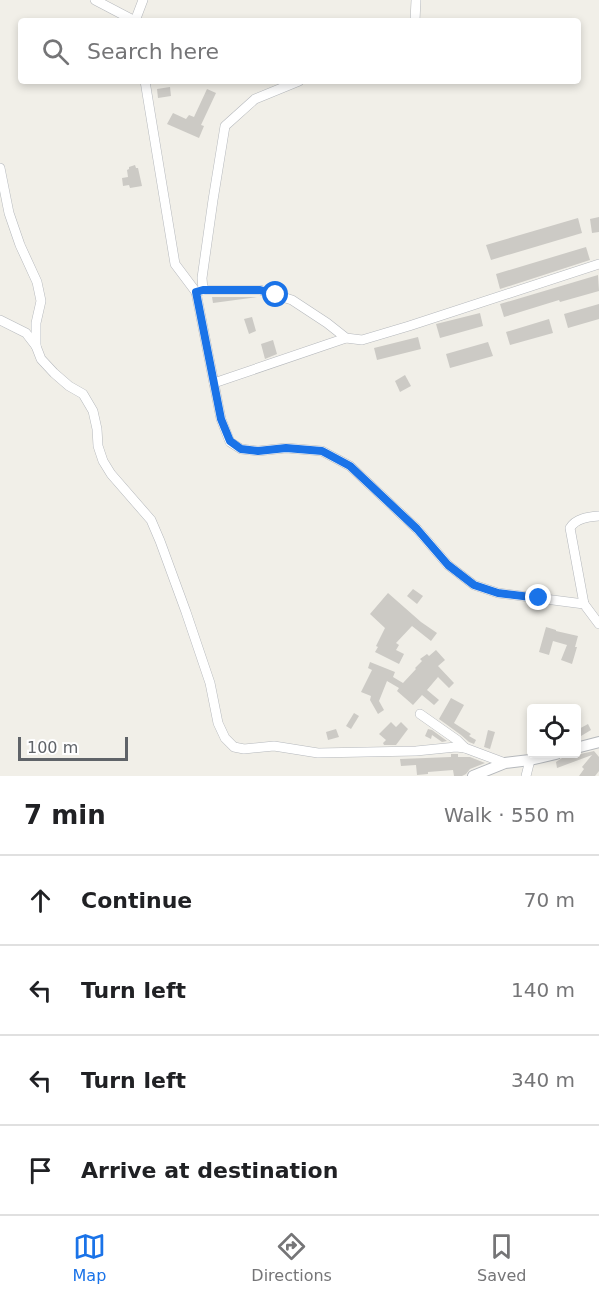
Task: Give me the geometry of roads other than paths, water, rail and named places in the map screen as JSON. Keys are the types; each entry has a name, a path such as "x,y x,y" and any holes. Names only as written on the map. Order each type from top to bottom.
{"street":[{"path":"95,0 129,18"},
{"path":"136,18 143,0"},
{"path":"415,18 416,0"},
{"path":"145,84 175,264 200,291 260,290 292,300 346,338"},
{"path":"292,84 255,99 225,126 200,291 214,384 221,419 230,441 241,449 258,451 286,448 322,451 350,466 417,529 448,565 474,585 498,593 584,604"},
{"path":"0,168 9,213 20,245 37,282 41,301 36,323 36,346"},
{"path":"214,384 346,338 362,340 599,264"},
{"path":"0,320 26,333 36,346 41,359 69,386 83,394 93,411 98,446 103,461 111,474 151,520 160,541 210,683 218,723 225,738 234,747 274,746 318,753 416,751 456,747 465,748 505,763"},
{"path":"599,516 573,522 570,528 584,604 599,624"},
{"path":"420,714 465,748"},
{"path":"581,747 599,742"},
{"path":"473,776 505,763 538,758"},
{"path":"526,776 531,760"}]}
